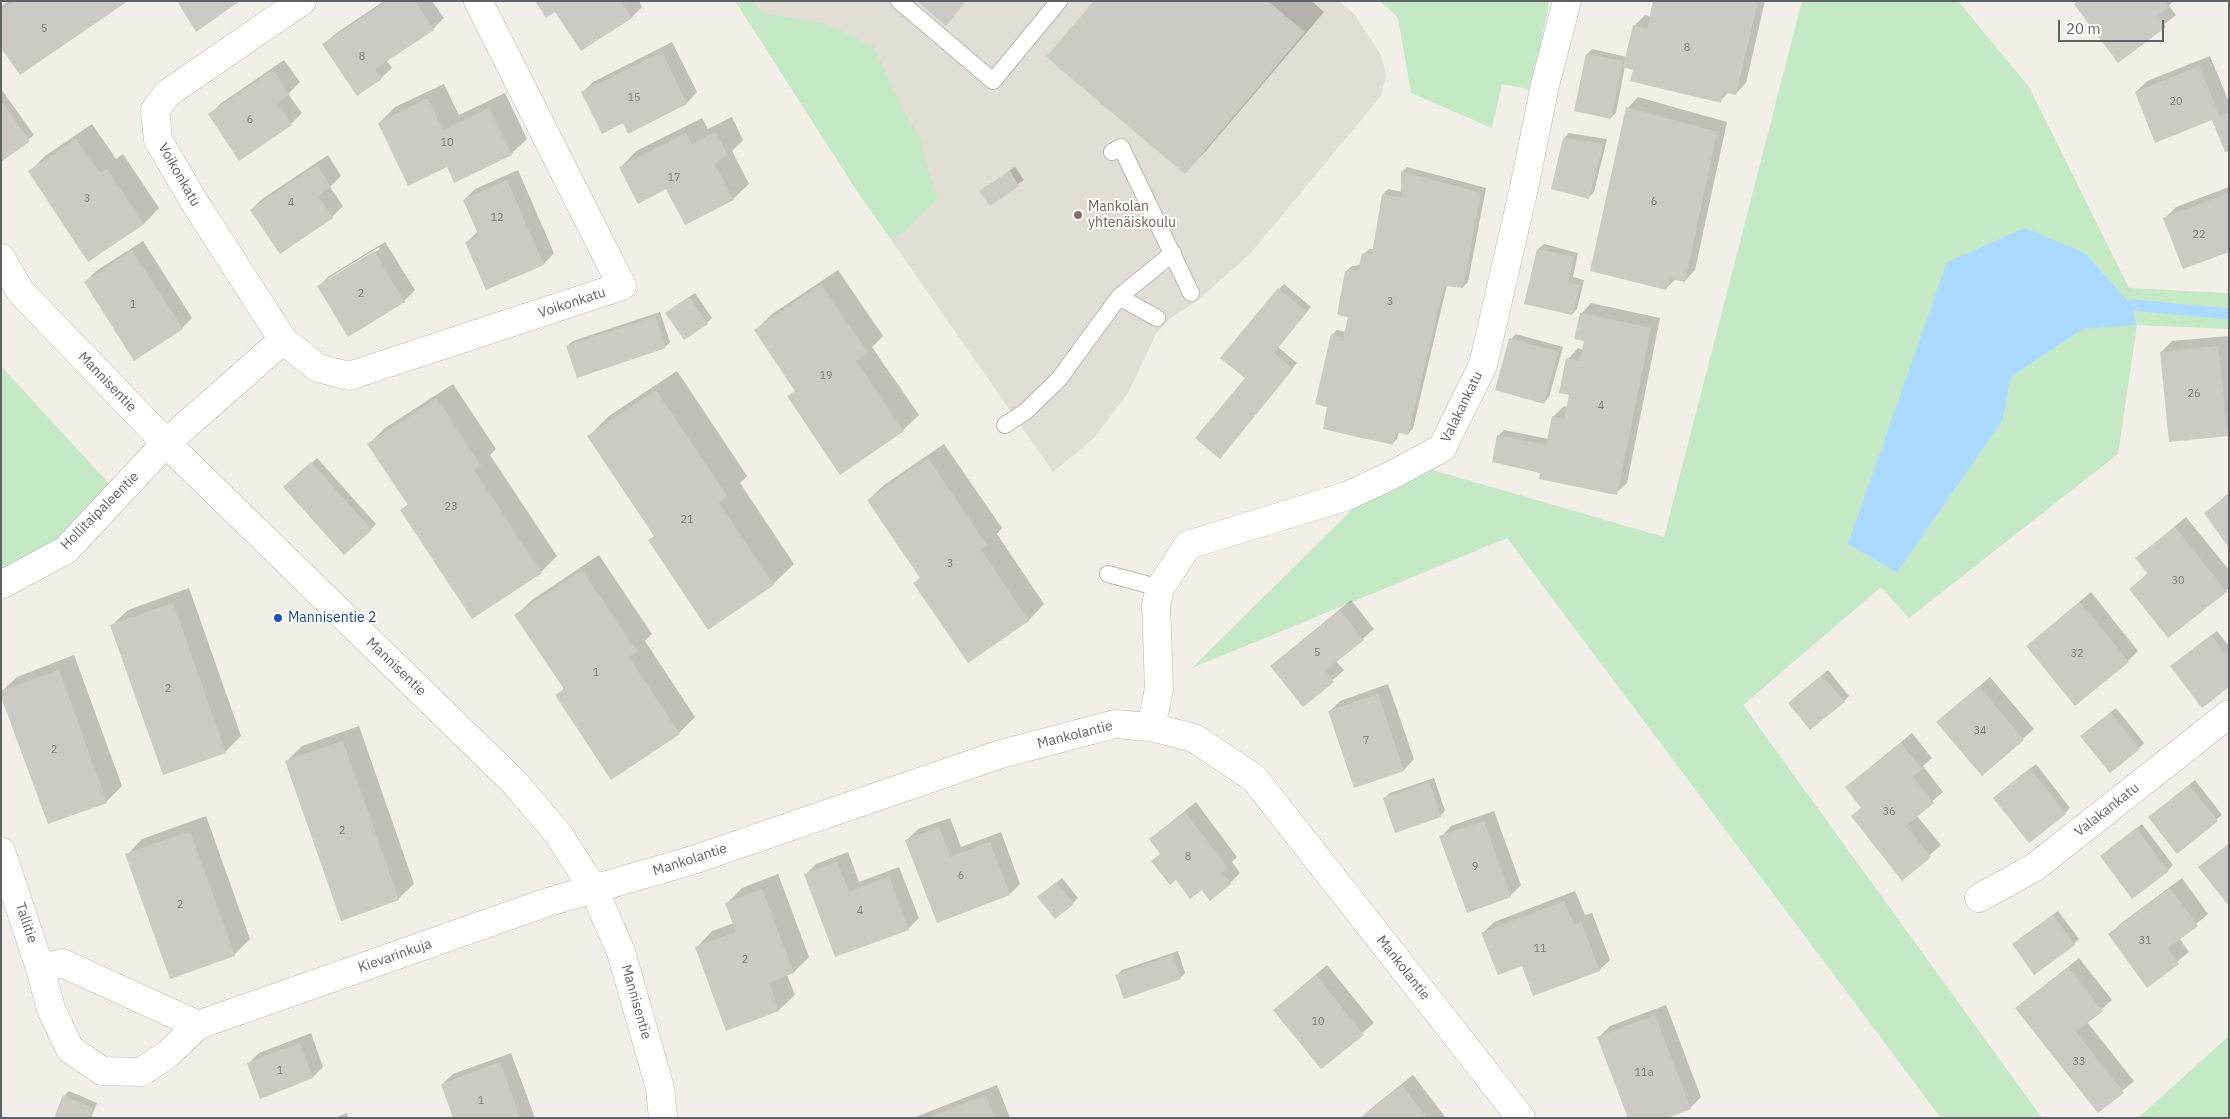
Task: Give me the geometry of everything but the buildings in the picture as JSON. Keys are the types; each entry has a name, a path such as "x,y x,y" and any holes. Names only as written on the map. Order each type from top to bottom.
{"street":[{"name":"Voikonkatu","path":"302,1 168,93 155,110 158,140 195,203 283,340 318,368 349,376 622,286 478,1"},
{"name":"Valakankatu","path":"1151,727 1159,689 1156,605 1160,588 1188,545 1347,496 1390,476 1442,448 1482,365 1524,188 1545,85 1567,1"},
{"name":"Mannisentie","path":"1,258 20,291 166,443 515,783 559,835 594,890 621,952 660,1088 663,1118"},
{"path":"166,443 283,340"},
{"name":"Hollitaipaleentie","path":"1,585 66,550 166,443"},
{"name":"Valakankatu","path":"1980,898 2035,867 2229,714"},
{"name":"Mankolantie","path":"594,890 693,860 1001,754 1116,724 1151,727 1194,738 1254,778 1521,1118"},
{"name":"Tallitie","path":"1,851 40,968"},
{"name":"Kievarinkuja","path":"40,968 51,1009 70,1049 102,1071 141,1072 168,1054 198,1025 545,903 594,890"},
{"path":"40,968 62,963 198,1025"}],"lane":[{"path":"899,1 993,81 1058,1"},
{"path":"1112,152 1121,147 1192,294"},
{"path":"1005,425 1025,412 1059,379 1120,297 1172,253"},
{"path":"1120,297 1157,318"},
{"path":"1108,574 1160,588"}],"shaded area":[{"name":"Mankolan yhtenäiskoulu","path":"735,1 1339,1 1355,15 1381,55 1386,76 1381,96 1250,254 1197,301 1168,320 1156,334 1128,393 1094,438 1053,472 857,191"}],"green space":[{"path":"741,1 752,1 765,14 828,24 874,47 903,110 921,139 926,164 939,197 908,228 891,239 857,191 740,8"},
{"path":"1380,1 1549,1 1533,90 1502,84 1492,128 1411,93 1398,18"},
{"path":"1802,1 1958,1 2029,87 2129,288 2229,293 2229,329 2137,325 2118,454 1909,618 1881,587 1743,705 2042,1118 1941,1118 1507,538 1192,668 1412,450 1436,471 1664,537","holes":["2085,253 2132,305 2137,324 2083,329 2011,377 2003,420 1897,573 1848,544"]},
{"path":"1,366 112,487 57,541 1,572"},
{"path":"2229,1036 2229,1118 2138,1118"}],"water":[{"path":"2025,228 2085,253 2132,305 2137,325 2083,329 2011,377 2003,420 1897,573 1848,544 1947,262"}],"waterway":[{"path":"2132,305 2229,314"}],"place":[{"name":"Mankolan yhtenäiskoulu","path":"1078,215"},
{"name":"Mannisentie 2","path":"278,618"}]}
